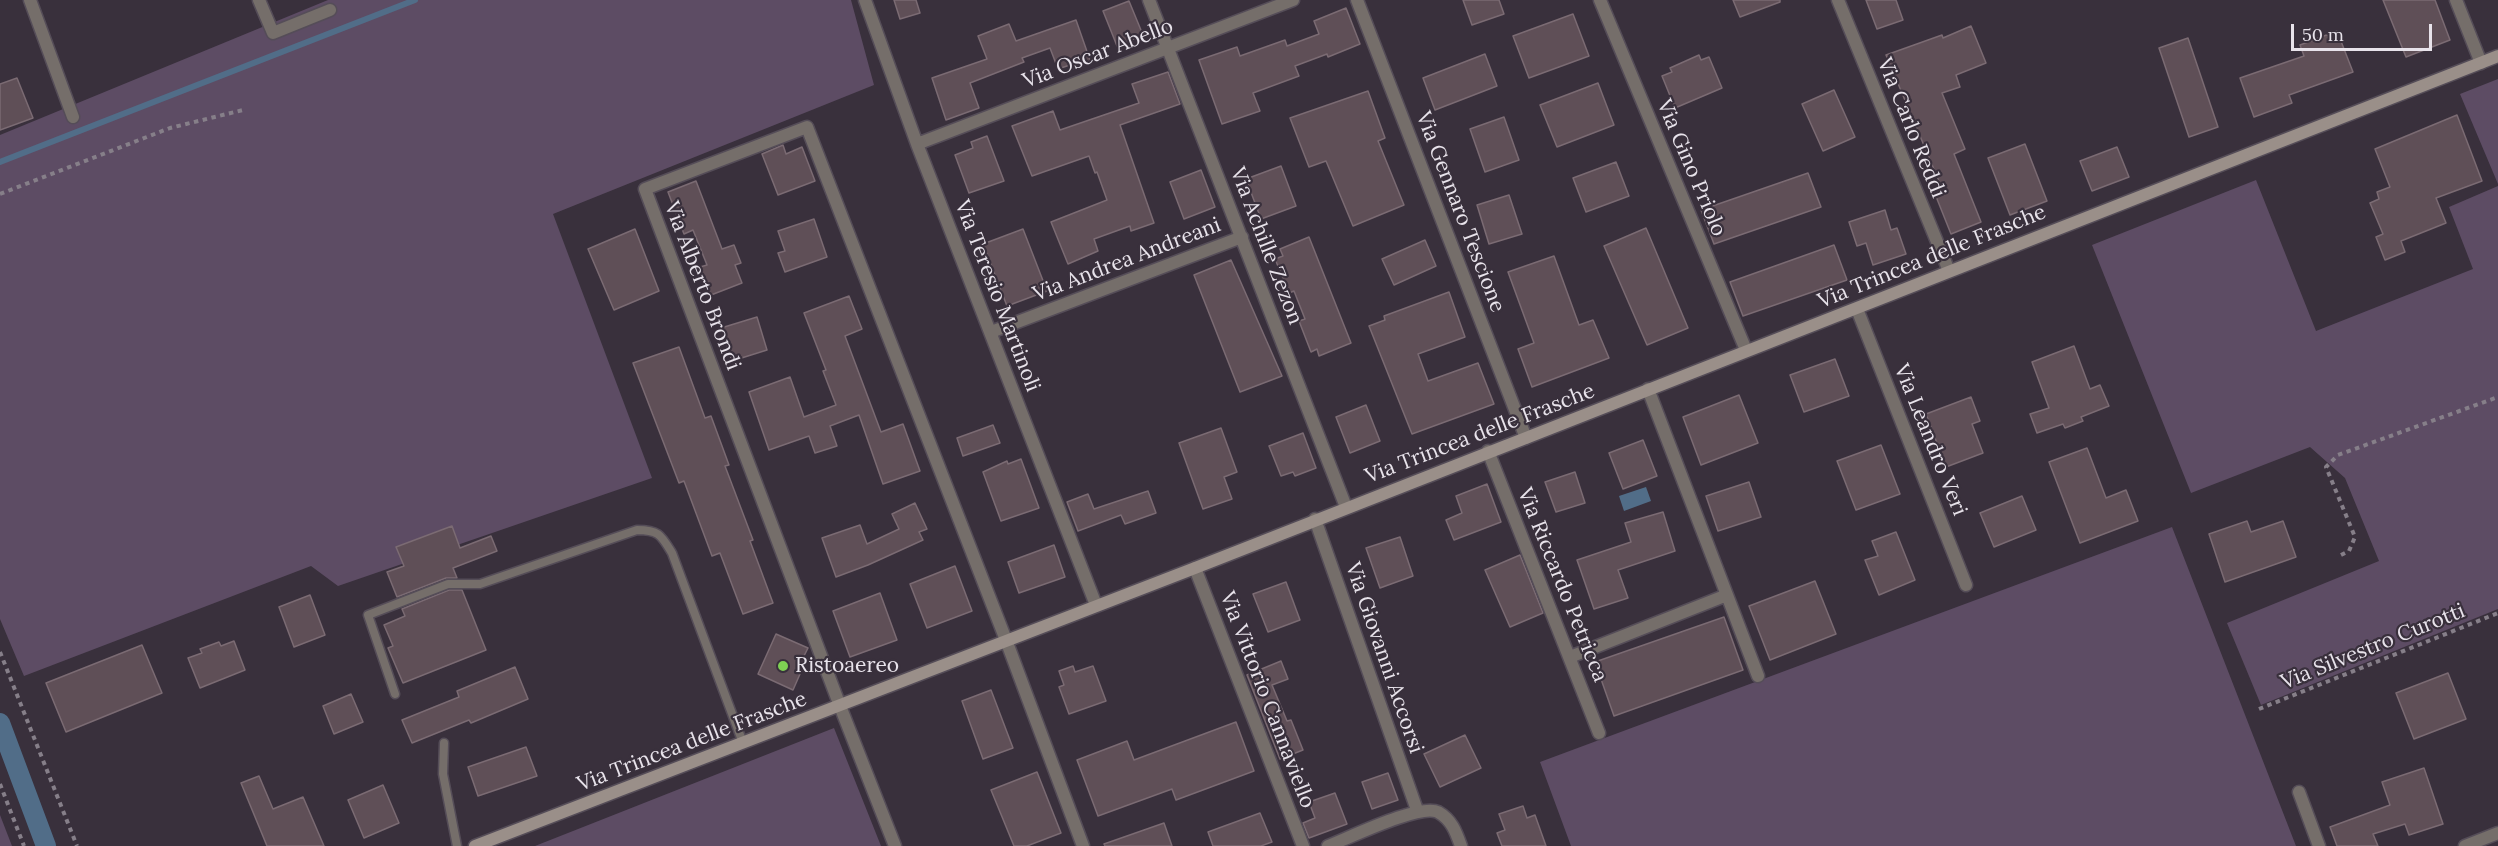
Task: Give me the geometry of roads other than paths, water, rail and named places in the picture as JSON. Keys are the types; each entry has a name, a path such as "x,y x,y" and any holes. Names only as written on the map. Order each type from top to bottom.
{"street":[{"path":"30,0 73,117"},
{"path":"259,0 273,33 330,10"},
{"name":"Via Teresio Martinoli","path":"865,0 917,144 1096,605"},
{"name":"Via Achille Zezon","path":"1149,0 1346,507"},
{"name":"Via Oscar Abello","path":"917,144 1293,0"},
{"name":"Via Gennaro Tescione","path":"1357,0 1526,438"},
{"name":"Via Gino Priolo","path":"1600,0 1746,350"},
{"name":"Via Carlo Reddi","path":"1838,0 1949,271"},
{"path":"2456,0 2481,63"},
{"name":"Via Trincea delle Frasche","path":"475,846 1195,568 2498,56"},
{"name":"Via Alberto Brondi","path":"840,706 645,189 807,126 1006,640"},
{"name":"Via Andrea Andreani","path":"991,332 1242,237"},
{"name":"Via Leandro Veri","path":"1857,309 1966,585"},
{"path":"1648,389 1758,676"},
{"name":"Via Riccardo Petricca","path":"1488,452 1599,733"},
{"name":"Via Giovanni Accorsi","path":"1315,519 1417,810"},
{"name":"Via Vittorio Cannaviello","path":"1195,568 1303,846"},
{"path":"1570,657 1727,595"},
{"path":"1006,640 1083,846"},
{"path":"840,706 895,846"},
{"path":"2299,792 2319,846"},
{"path":"1328,846 1417,810 1437,811 1453,824 1461,846"},
{"path":"2465,846 2498,833"}],"lane":[{"path":"395,694 368,615 448,584 480,584 637,530 653,530 663,538 672,553 743,743"},
{"path":"444,743 443,774 457,846"}],"water":[{"path":"1646,487 1651,501 1624,511 1619,496"}],"waterway":[{"path":"0,162 415,0"},
{"path":"0,723 46,846"}],"place":[{"name":"Ristoaereo","path":"783,666"}]}
